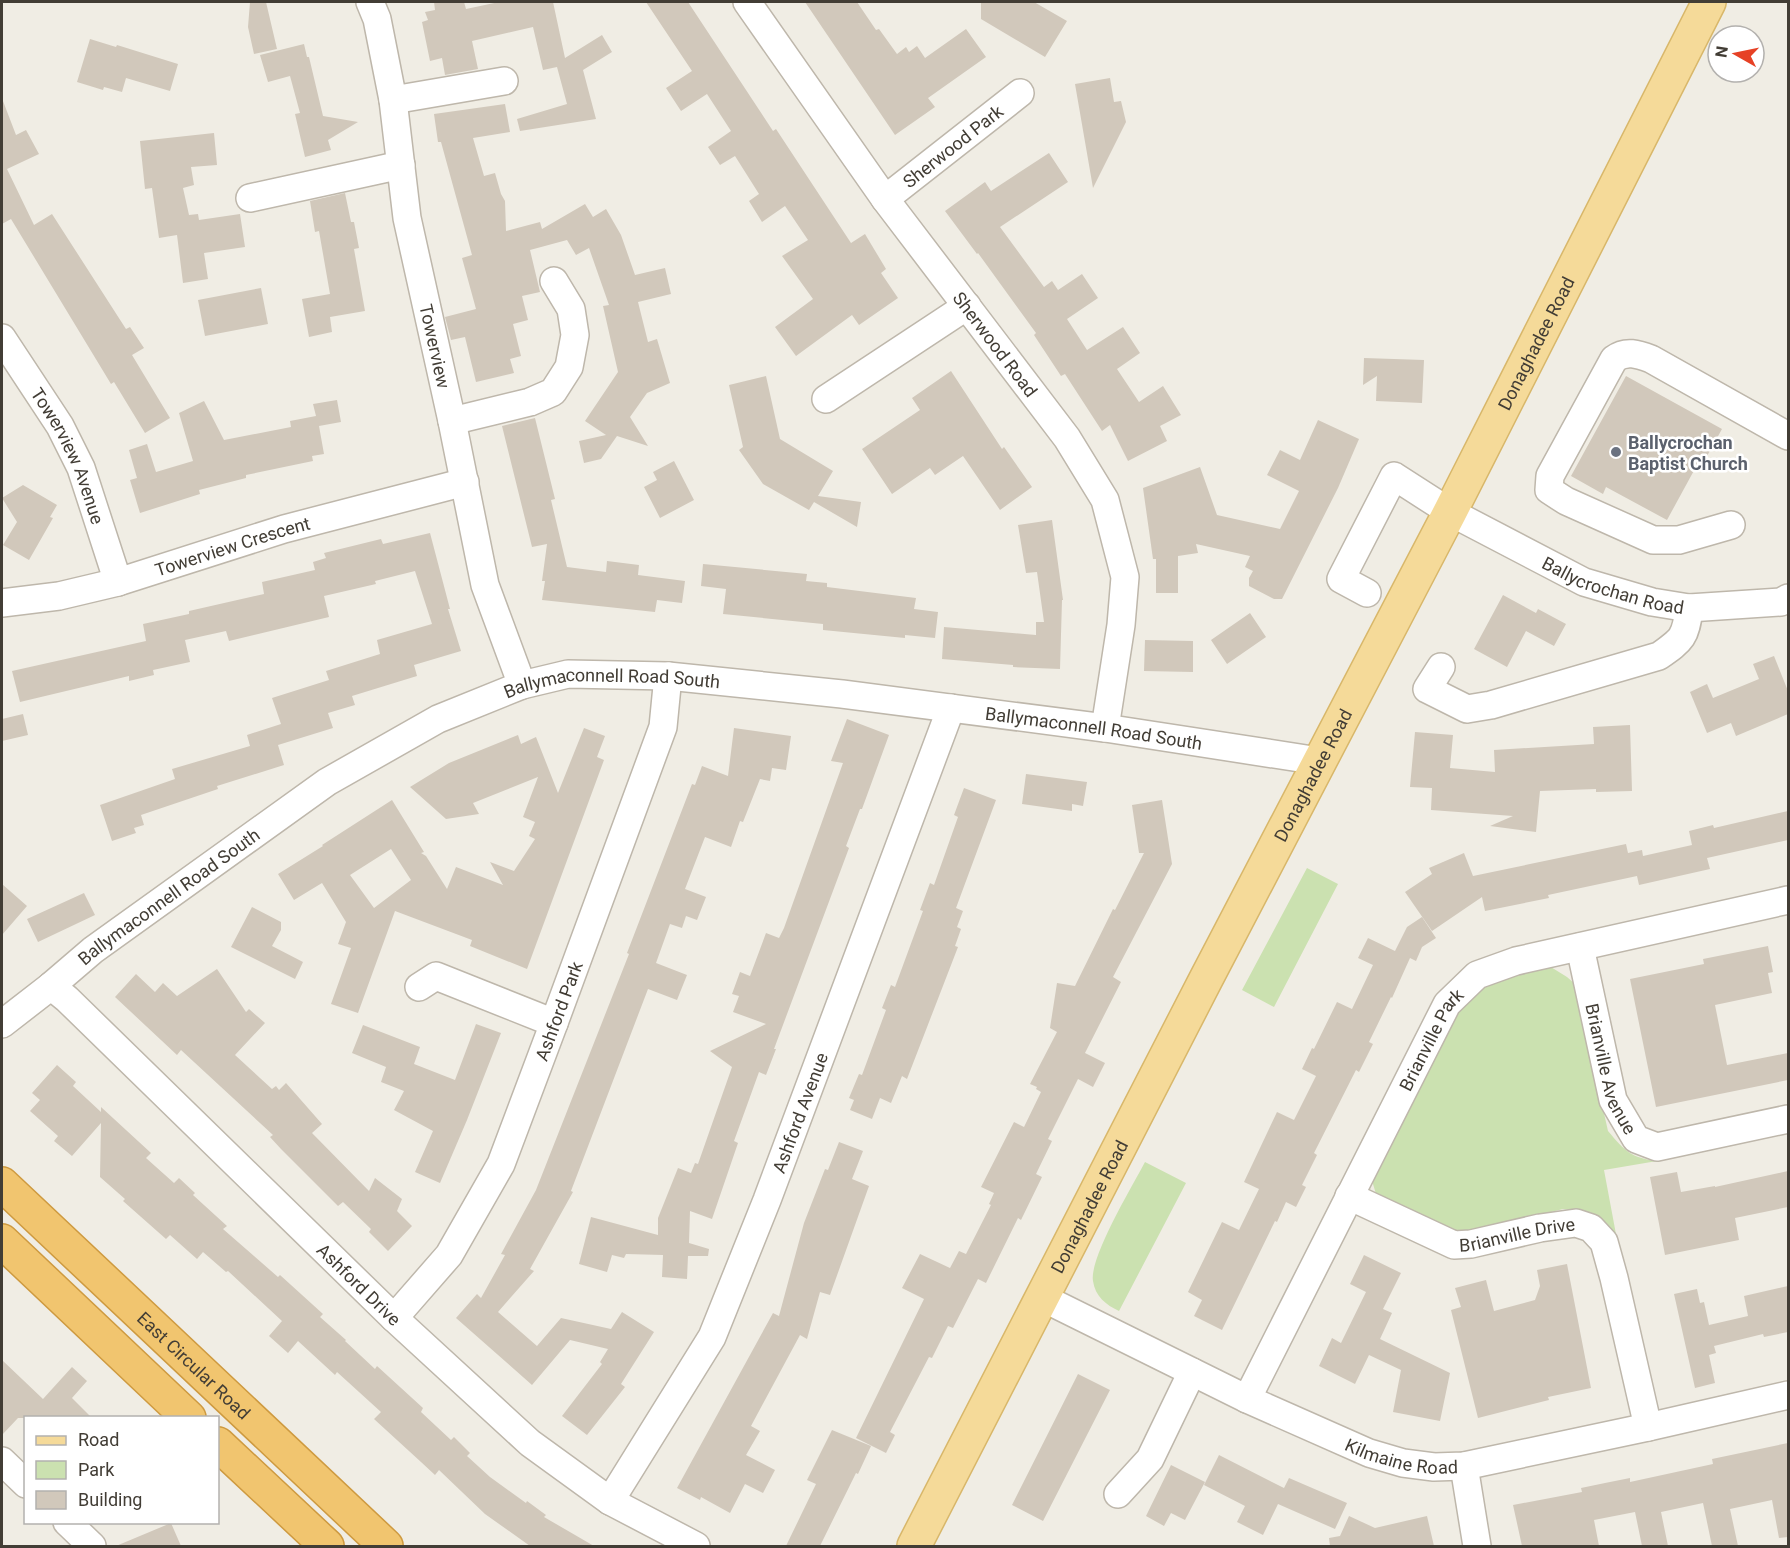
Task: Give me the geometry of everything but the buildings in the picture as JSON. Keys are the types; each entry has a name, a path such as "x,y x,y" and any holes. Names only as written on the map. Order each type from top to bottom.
{"highway":[{"name":"East Circular Road","path":"2,1184 386,1546"},
{"path":"2,1241 187,1416"},
{"path":"219,1445 327,1546"}],"main road":[{"name":"Donaghadee Road","path":"915,1546 1318,761 1450,512 1709,2"}],"street":[{"name":"Towerview","path":"370,2 377,18 393,100 407,218 465,482 484,585 522,685"},
{"name":"Sherwood Road","path":"747,2 885,199 1067,438 1105,500 1125,577 1121,625 1105,728"},
{"path":"393,100 504,81"},
{"name":"Sherwood Park","path":"885,199 1020,93"},
{"path":"250,198 401,165"},
{"path":"452,422 530,402 553,392 568,367 575,335 572,309 554,281"},
{"path":"825,399 967,306"},
{"name":"Towerview Avenue","path":"2,338 60,426 81,468 118,582"},
{"path":"1731,525 1679,540 1653,540 1566,501 1549,490 1550,476 1614,359 1627,354 1638,354 1651,359 1788,436"},
{"name":"Ballycrochan Road","path":"1367,593 1341,579 1394,476 1450,512 1584,582 1652,602 1689,608 1781,602 1788,598"},
{"name":"Towerview Crescent","path":"2,603 59,596 118,582 284,529 465,482"},
{"path":"1441,667 1427,689 1467,709 1491,705 1659,656 1679,642 1687,624 1689,608"},
{"name":"Ballymaconnell Road South","path":"2,1022 51,986 93,950 327,782 438,719 522,685 568,674 668,676 842,693 1105,728 1318,761"},
{"name":"Ashford Park","path":"394,1318 449,1255 501,1164 663,727 668,676"},
{"name":"Ashford Avenue","path":"610,1501 712,1337 771,1189 951,708"},
{"name":"Brianville Park","path":"1247,1399 1447,1004 1477,975 1516,960 1788,900"},
{"name":"Brianville Avenue","path":"1580,947 1613,1100 1636,1139 1657,1147 1788,1119"},
{"path":"420,987 436,976 554,1023"},
{"name":"Ashford Drive","path":"51,986 394,1318 530,1443 610,1501 696,1546"},
{"name":"Brianville Drive","path":"1349,1196 1454,1245 1471,1244 1540,1228 1576,1223 1591,1228 1604,1242 1648,1427"},
{"name":"Kilmaine Road","path":"1043,1298 1247,1399 1369,1453 1403,1463 1434,1467 1464,1466 1788,1395"},
{"path":"1118,1494 1150,1459 1192,1372"},
{"path":"2,1461 24,1482"},
{"path":"1464,1466 1478,1546"},
{"path":"69,1524 92,1546"}],"green space":[{"path":"1307,868 1338,884 1274,1007 1242,990"},
{"path":"1546,964 1575,984 1608,1131 1629,1152 1641,1158 1657,1161 1604,1170 1618,1245 1580,1211 1563,1209 1474,1231 1451,1231 1376,1194 1373,1184 1373,1176 1464,995 1484,980"},
{"path":"1145,1162 1186,1183 1119,1311 1099,1296 1093,1281 1094,1270 1105,1239"}],"place":[{"name":"Ballycrochan Baptist Church","path":"1616,452"}]}
